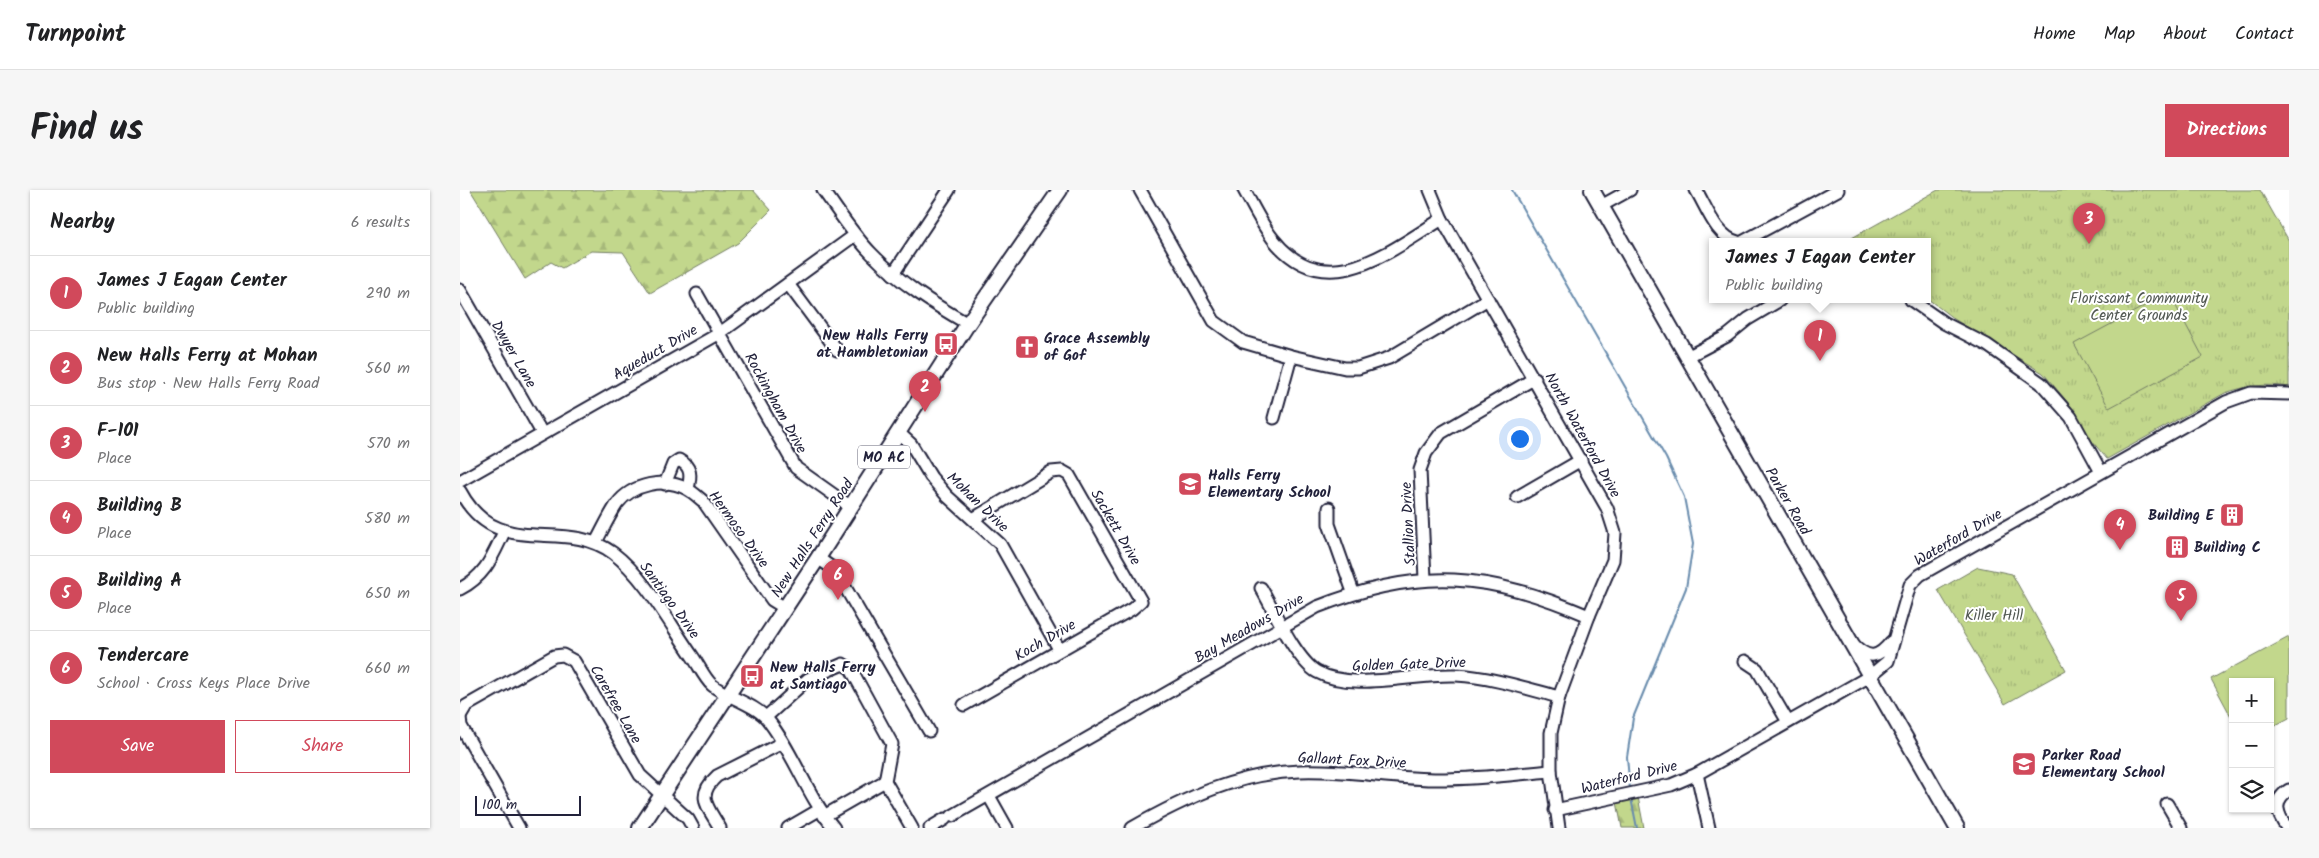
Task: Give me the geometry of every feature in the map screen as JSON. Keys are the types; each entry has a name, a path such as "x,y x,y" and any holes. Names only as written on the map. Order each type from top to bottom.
{"main road":[{"name":"New Halls Ferry Road","path":"640,828 818,558 968,324 1060,190"},
{"name":"Parker Road","path":"1592,190 1956,828"}],"street":[{"path":"823,190 855,235 893,274 927,300 968,324"},
{"path":"893,274 949,190"},
{"path":"1140,190 1214,321 1243,342 1291,356 1346,368 1372,365 1389,358 1488,299"},
{"path":"1244,190 1273,239 1285,251 1300,262 1331,270 1359,267 1442,219"},
{"name":"North Waterford Drive","path":"1430,190 1442,219 1535,378 1607,508 1614,533 1613,560 1588,616 1559,697 1551,733 1551,771 1558,828"},
{"path":"1601,206 1630,190"},
{"path":"1696,190 1720,232 1731,238"},
{"path":"1746,238 1838,190"},
{"name":"Aqueduct Drive","path":"460,481 720,332 855,235"},
{"path":"788,284 837,350"},
{"name":"Dwyer Lane","path":"460,290 542,433"},
{"name":"Rockingham Drive","path":"697,294 796,468 851,507"},
{"path":"1687,357 1727,336 1748,319 1775,303"},
{"path":"1915,303 1944,323 1987,345 2041,383 2071,417 2102,472"},
{"path":"1274,418 1291,356"},
{"name":"Stallion Drive","path":"1425,579 1420,470 1426,453 1441,432 1535,378"},
{"name":"Waterford Drive","path":"1556,810 1671,785 1697,774 1870,676 1888,662 1910,585 1917,577 2235,397 2251,393 2289,394"},
{"name":"Mohan Drive","path":"899,433 911,444 931,477 947,496 1000,544 1060,649"},
{"name":"Hermoso Drive","path":"665,484 673,464 679,460 686,464 690,470 688,489"},
{"path":"1517,497 1580,460"},
{"name":"Sackett Drive","path":"973,519 1051,472 1062,471 1069,475 1141,601"},
{"name":"Hermoso Drive","path":"596,542 618,504 626,495 638,488 657,483 674,484 688,489 702,501 772,600 785,608"},
{"name":"Santiago Drive","path":"460,491 466,502 479,516 504,532 569,537 596,542 613,553 633,571 712,685 729,693 766,717 821,813 834,828"},
{"path":"1329,508 1329,524 1353,592"},
{"path":"460,589 474,582 487,567 504,532"},
{"path":"818,558 836,570 929,731"},
{"name":"Bay Meadows Drive","path":"930,828 1317,607 1353,592 1387,584 1425,579 1456,579 1517,589 1588,616"},
{"name":"Golden Gate Drive","path":"1261,588 1303,660 1316,672 1334,680 1353,682 1456,675 1490,679 1559,697"},
{"name":"Koch Drive","path":"964,705 1132,609 1141,601"},
{"path":"1850,642 1859,650 1875,656 1883,652 1895,636"},
{"name":"Carefree Lane","path":"460,716 466,706 554,656 563,655 574,661 640,775 662,794"},
{"path":"1745,661 1757,669 1788,722"},
{"path":"766,717 808,679 843,664 851,669 892,744 886,781 912,828"},
{"path":"460,716 461,726 519,828"},
{"path":"720,828 705,802 704,791 710,782 717,776 782,743"},
{"name":"Gallant Fox Drive","path":"1132,828 1172,805 1215,786 1255,776 1300,771 1444,780 1551,771"},
{"path":"1697,774 1709,828"},
{"path":"788,828 886,781"},
{"path":"2287,828 2278,816 2277,804 2289,790"},
{"path":"662,794 688,819 693,828"},
{"path":"989,796 1007,828"},
{"path":"2168,804 2181,828"}],"green space":[{"path":"753,190 771,210 738,243 650,293 623,252 591,251 562,268 551,262 525,279 471,191"},
{"name":"Florissant Community Center Grounds","path":"1938,190 2260,190 2289,241 2289,387 2256,386 2225,393 2107,459 2091,440 2070,405 2043,373 1954,319 1931,301 1931,238 1852,238"},
{"path":"2169,293 2203,357 2109,408 2074,344"},
{"name":"Killer Hill","path":"1978,567 2012,574 2066,670 2005,704 1938,590"},
{"path":"2289,637 2289,718 2274,726 2274,678 2229,678 2229,713 2211,679"},
{"path":"1638,797 1644,828 1622,828 1617,802"}],"waterway":[{"path":"1512,190 1666,458 1684,497 1693,544 1686,588 1633,718 1627,757 1630,790"},
{"path":"1631,798 1637,828"}],"place":[{"name":"F-101","path":"2089,244"},
{"name":"New Halls Ferry at Hambletonian","path":"946,344"},
{"name":"Grace Assembly of Gof","path":"1027,347"},
{"name":"James J Eagan Center","path":"1820,361"},
{"name":"New Halls Ferry at Mohan","path":"925,412"},
{"name":"Halls Ferry Elementary School","path":"1190,484"},
{"name":"Building E","path":"2232,515"},
{"name":"Building C","path":"2177,547"},
{"name":"Building B","path":"2120,550"},
{"name":"Tendercare","path":"838,600"},
{"name":"Building A","path":"2181,621"},
{"name":"New Halls Ferry at Santiago","path":"752,676"},
{"name":"Parker Road Elementary School","path":"2024,764"}]}
